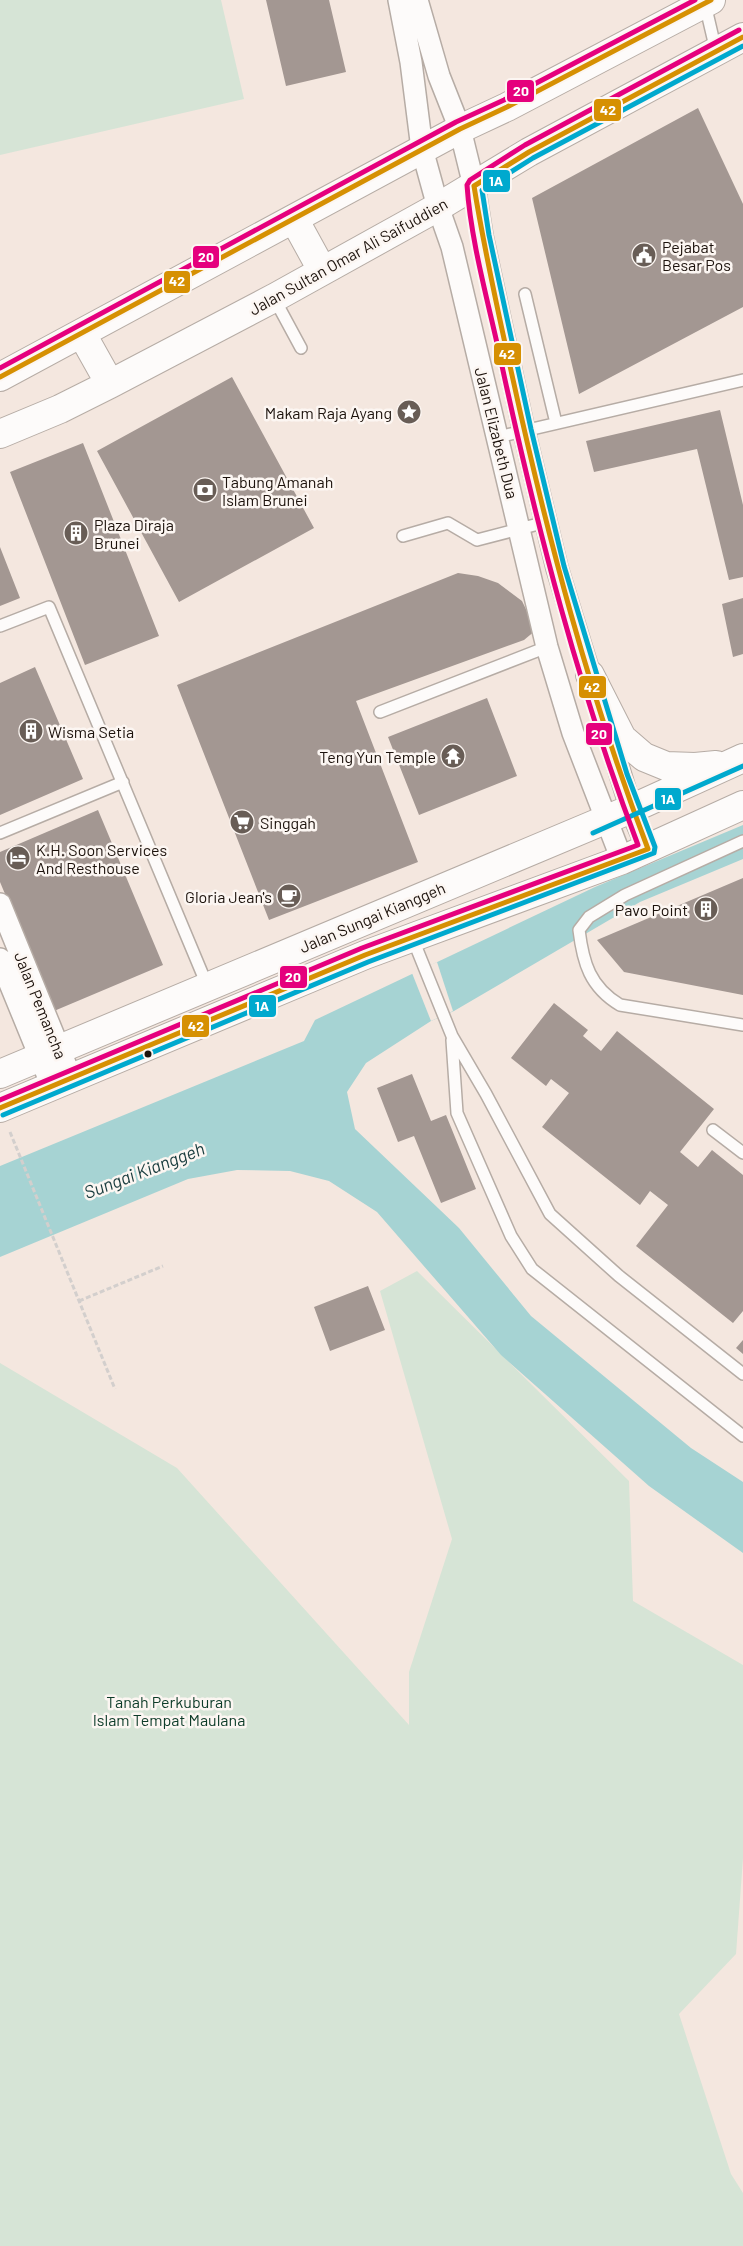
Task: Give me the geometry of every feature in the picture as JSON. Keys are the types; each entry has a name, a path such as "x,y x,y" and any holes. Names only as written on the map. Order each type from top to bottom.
{"main road":[{"path":"0,377 422,149 507,107 706,1"},
{"name":"Jalan Sultan Omar Ali Saifuddien","path":"0,434 60,409 274,298 438,207 529,152 743,37"},
{"path":"294,219 322,270"},
{"path":"82,334 110,384"},
{"path":"590,675 622,738 644,757 666,766 695,767 736,761"},
{"name":"Jalan Sungai Kianggeh","path":"0,1074 207,985 619,814 736,761"},
{"name":"Jalan Sungai Kianggeh","path":"5,1120 61,1082 417,948 648,849 743,805"}],"street":[{"name":"Jalan Elizabeth Dua","path":"399,0 422,149 438,207 452,247 548,647 573,733 619,814 648,849"},
{"name":"Jalan Elizabeth Dua","path":"417,0 438,76 460,129 474,186 482,236 524,431 573,623 590,675 619,814 622,860"},
{"name":"Jalan Pemancha","path":"0,904 49,1053 61,1082"},
{"name":"Jalan Pemancha","path":"0,960 49,1053"}],"lane":[{"path":"706,1 716,51"},
{"path":"525,294 556,423"},
{"path":"274,298 301,348"},
{"path":"498,437 743,380"},
{"path":"404,536 448,523 478,540 546,522"},
{"path":"0,626 49,607 207,985"},
{"path":"380,712 548,647"},
{"path":"0,833 123,782"},
{"path":"743,841 625,895 589,917 579,930 585,963 593,981 606,996 620,1005 743,1025"},
{"path":"417,948 452,1036 486,1094 550,1214 619,1276 743,1374"},
{"path":"452,1036 457,1113 511,1236 532,1269 743,1436"},
{"path":"713,1130 743,1153"}],"path":[{"path":"5,1120 115,1389"},
{"path":"79,1301 163,1266"}],"green space":[{"path":"0,0 221,0 244,99 0,155"},
{"name":"Tanah Perkuburan Islam Tempat Maulana","path":"417,1271 629,1481 633,1601 743,1665 743,1858 736,1954 679,2014 731,2174 743,2193 743,2246 0,2246 0,1363 177,1468 409,1725 409,1672 452,1539 380,1291"}],"water":[{"name":"Sungai Kianggeh","path":"743,825 743,859 640,902 454,1011 431,1021 366,1063 347,1092 355,1129 459,1228 531,1316 691,1448 743,1482 743,1553 649,1486 501,1355 377,1212 329,1181 290,1171 237,1170 188,1179 0,1257 0,1166 304,1041 315,1020 595,887"}],"pier":[{"path":"437,962 453,1011 431,1021 412,973"}],"building":[{"path":"266,0 329,0 346,72 286,86"},
{"name":"Pejabat Besar Pos","path":"698,108 743,204 743,307 579,394 532,198"},
{"name":"Tabung Amanah Islam Brunei","path":"232,377 314,528 179,602 97,451"},
{"path":"720,410 743,505 743,577 729,580 697,449 594,472 586,441"},
{"name":"Plaza Diraja Brunei","path":"83,443 159,636 85,665 10,472"},
{"path":"0,547 20,598 0,606"},
{"path":"458,573 478,576 498,583 522,601 536,630 524,640 356,701 418,862 269,920 177,685"},
{"path":"743,598 743,654 733,657 722,604"},
{"name":"Wisma Setia","path":"35,667 83,779 0,815 0,683"},
{"name":"Teng Yun Temple","path":"487,698 517,776 419,815 388,737"},
{"path":"98,810 163,965 54,1011 0,882 0,852"},
{"name":"Pavo Point","path":"743,878 743,995 624,972 597,940"},
{"path":"554,1003 588,1030 583,1036 601,1051 617,1031 714,1109 680,1152 698,1167 712,1150 743,1175 743,1311 733,1323 636,1246 668,1205 650,1191 640,1205 542,1127 569,1093 551,1079 546,1086 511,1058"},
{"path":"412,1074 431,1121 446,1115 476,1189 441,1203 414,1136 398,1142 377,1088"},
{"path":"368,1286 385,1330 330,1351 314,1307"},
{"path":"743,1340 743,1354 736,1348"}],"transit line":[{"name":"20","path":"0,368 456,122 504,100 695,0"},
{"name":"42","path":"0,377 460,129 507,107 711,0"},
{"name":"20","path":"0,1100 362,948 638,845 578,668 545,548 515,427 472,230 467,185 470,180 525,145 739,30"},
{"name":"42","path":"474,186 529,152 743,37"},
{"name":"1A","path":"3,1115 368,962 654,853 655,847 627,774 564,566 531,429 489,235 482,190 533,158 743,46"},
{"name":"42","path":"474,186 487,257 525,435 555,555 588,674 648,849"},
{"name":"1A","path":"593,833 743,766"},
{"name":"42","path":"0,1108 365,955 648,849"}],"place":[{"name":"Pejabat Besar Pos","path":"644,255"},
{"name":"Makam Raja Ayang","path":"409,412"},
{"name":"Tabung Amanah Islam Brunei","path":"205,490"},
{"name":"Plaza Diraja Brunei","path":"76,533"},
{"name":"Wisma Setia","path":"31,731"},
{"name":"Teng Yun Temple","path":"453,756"},
{"name":"Singgah","path":"242,822"},
{"name":"K.H. Soon Services And Resthouse","path":"18,858"},
{"name":"Gloria Jean's","path":"289,896"},
{"name":"Pavo Point","path":"706,909"}]}
